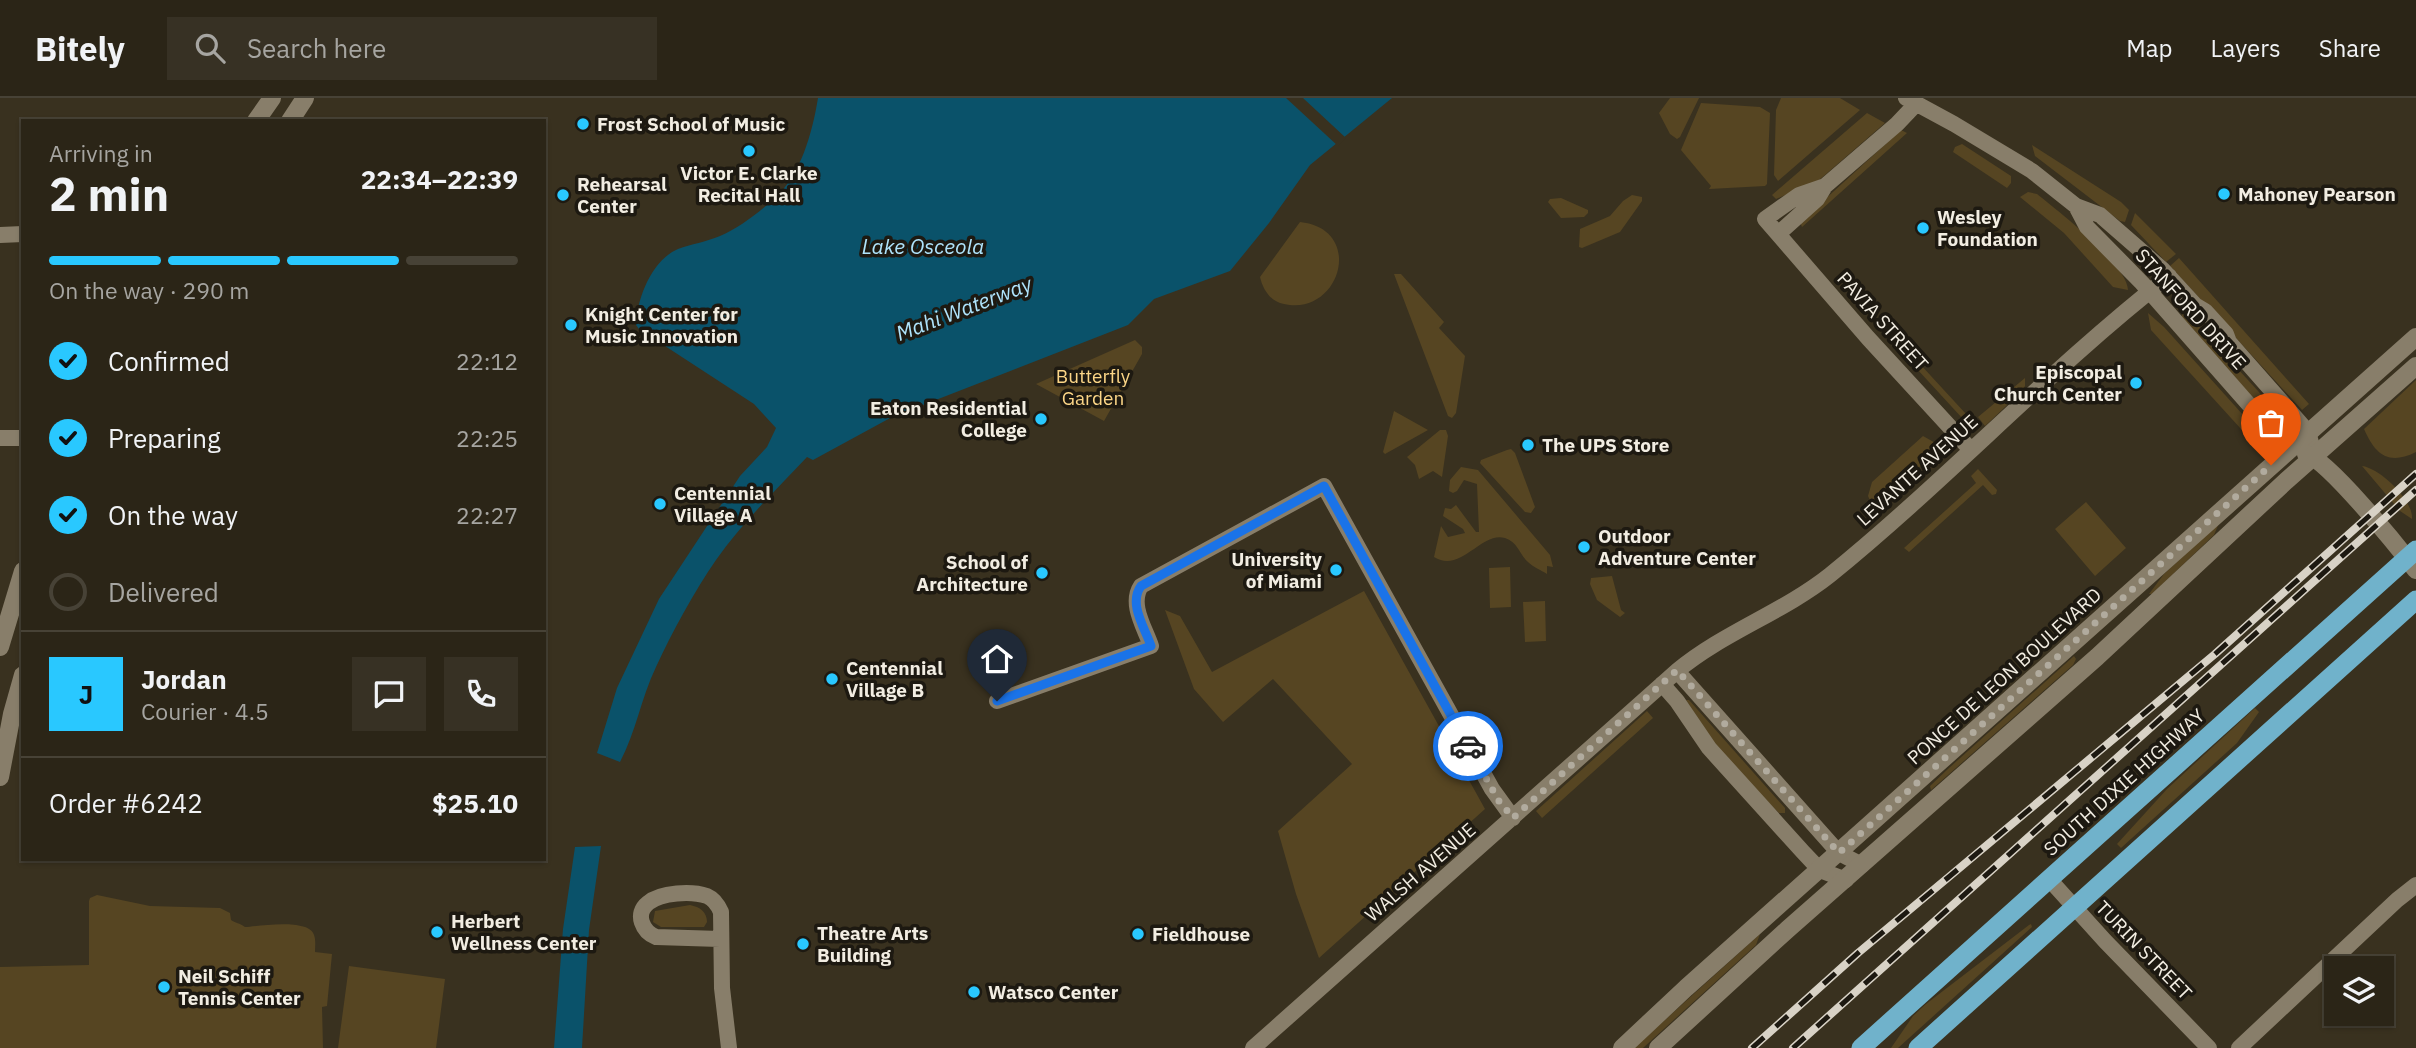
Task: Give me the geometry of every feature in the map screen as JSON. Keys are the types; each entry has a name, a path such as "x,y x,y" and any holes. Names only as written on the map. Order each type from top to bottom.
{"highway":[{"name":"SOUTH DIXIE HIGHWAY","path":"1861,1048 2413,559"},
{"path":"1917,1048 2416,600"}],"street":[{"path":"257,119 272,98"},
{"path":"291,119 305,98"},
{"path":"1778,234 1817,199 1825,186 1897,124 1911,101"},
{"name":"STANFORD DRIVE","path":"1911,101 2032,171 2076,206 2100,215 2169,276 2195,305 2205,311 2227,334 2229,342 2308,432 2315,457"},
{"name":"PAVIA STREET","path":"1825,186 1799,195 1765,219 1868,338 1971,450"},
{"name":"STANFORD DRIVE","path":"2076,206 2087,228 2149,292 2288,449 2315,457 2413,559"},
{"path":"0,235 21,234"},
{"name":"LEVANTE AVENUE","path":"1677,670 1718,640 1819,583 1881,532 2169,276"},
{"name":"PONCE DE LEON BOULEVARD","path":"1622,1048 2416,337"},
{"path":"1658,1048 2098,657 2416,366"},
{"path":"0,438 21,438"},
{"path":"997,701 1151,646 1135,604 1136,593 1141,586 1324,486 1499,801 1513,818"},
{"path":"0,647 21,578"},
{"path":"1677,670 1839,853 1862,865"},
{"name":"WALSH AVENUE","path":"1253,1048 1677,670"},
{"path":"0,776 6,712 21,679"},
{"path":"1662,684 1709,748 1820,870 1846,880"},
{"path":"1779,826 1798,808"},
{"name":"TURIN STREET","path":"2049,879 2209,1048"},
{"path":"2239,1048 2397,900 2416,886"},
{"path":"720,939 656,937 644,931 641,924 644,907 649,902 666,896 687,894 709,897 717,903 721,912 722,988 729,1048"}],"green space":[{"path":"1670,98 1699,98 1677,139 1670,134 1659,113"},
{"path":"1781,98 1840,98 1860,110 1778,181 1774,175 1776,110"},
{"path":"1701,103 1760,107 1770,113 1765,186 1709,189 1711,186 1681,150"},
{"path":"1867,113 1885,123 1818,181 1776,199 1772,195"},
{"path":"1901,130 1907,133 1802,227 1800,222"},
{"path":"1962,144 2011,176 2011,183 2007,188 1953,152 1955,147"},
{"path":"2032,145 2121,202 2129,210 2125,222 2120,221 2035,156"},
{"path":"2028,192 2037,194 2090,239 2116,266 2125,279 2128,290 2113,287 2064,233 2020,197"},
{"path":"1632,195 1642,197 1642,201 1620,232 1579,247 1580,229 1610,216"},
{"path":"1561,198 1588,210 1588,213 1584,217 1561,218 1548,202 1550,199"},
{"path":"2135,213 2176,254 2166,262 2131,225"},
{"path":"1300,222 1321,228 1333,240 1339,254 1338,270 1331,286 1319,298 1303,304 1284,304 1268,295 1260,277"},
{"path":"2179,258 2309,404 2302,410 2170,266"},
{"path":"1394,274 1401,274 1444,322 1439,328 1465,356 1456,413 1452,418 1448,416"},
{"path":"2185,311 2279,414 2279,421 2272,420 2182,317 2182,312"},
{"path":"2148,313 2164,327 2262,436 2267,446 2261,451 2151,330"},
{"path":"1896,338 1966,414 1966,420 1960,425 1963,419 1894,344"},
{"name":"Butterfly Garden","path":"1135,340 1142,347 1142,354 1104,421 1036,384"},
{"path":"2025,378 2022,391 1985,426 1978,417"},
{"path":"2416,380 2416,452 2398,458 2384,455 2373,445 2364,429"},
{"path":"1394,411 1428,430 1385,454 1383,452"},
{"path":"1440,430 1446,430 1448,436 1442,477 1433,471 1419,479 1415,465 1407,457"},
{"path":"1923,436 1939,445 1938,452 1872,505 1868,496 1872,482"},
{"path":"1511,449 1515,453 1535,507 1531,513 1525,512 1480,463 1481,460"},
{"path":"2362,466 2378,473 2394,486 2408,503 2412,519 2400,511"},
{"path":"1461,467 1478,470 1550,555 1553,567 1547,566 1547,574 1530,564 1513,542 1505,538 1488,540 1453,560 1444,561 1434,557 1441,526 1448,537 1465,533 1443,516 1445,508 1451,509 1456,505 1476,532 1479,532 1477,484 1464,480 1457,491 1449,491 1450,480"},
{"path":"1978,469 1997,490 1996,494 1992,495 1983,485 1909,552 1904,548 1976,483 1971,476"},
{"path":"2086,502 2126,548 2095,576 2055,529"},
{"path":"2219,523 2214,535 2149,594 2164,574"},
{"path":"1510,567 1511,607 1490,608 1489,568"},
{"path":"1612,576 1621,610 1625,613 1620,617 1597,600 1590,584 1591,578"},
{"path":"1364,591 1485,809 1319,958 1296,894 1278,831 1352,764 1273,679 1223,722 1194,689 1165,610 1180,616 1212,672"},
{"path":"1545,601 1546,641 1525,642 1523,602"},
{"path":"2074,656 2076,659 2073,665 1931,790 1930,786 1949,768"},
{"path":"1686,700 1689,700 1785,808 1785,813 1779,813 1724,758"},
{"path":"2255,708 2259,712 2237,743 2121,848 2117,844 2167,789"},
{"path":"1647,711 1653,718 1542,818 1536,811"},
{"name":"Neil Schiff Tennis Center","path":"97,895 150,906 220,908 230,913 231,920 245,927 283,924 303,926 310,930 315,937 315,952 332,954 327,1006 322,1007 323,1048 0,1048 0,967 89,965 89,901"},
{"path":"690,905 704,913 707,922 704,927 661,927 653,922 655,911"},
{"path":"2031,924 2032,927 1898,1048 1891,1048 1913,1016 1926,1004"},
{"path":"1760,934 1756,945 1643,1048 1634,1048"},
{"path":"349,966 445,979 436,1048 338,1048"}],"water":[{"name":"Lake Osceola","path":"818,98 1392,98 1310,165 1269,223 1230,271 1154,299 1128,325 892,417 813,460 807,457 737,533 700,585 656,667 620,762 597,753 617,688 659,599 740,476 767,447 776,428 754,404 639,329 636,325 639,303 654,271 669,254 734,229 783,190 804,153"},
{"path":"601,846 589,930 582,1048 554,1048 563,929 575,847"}],"pier":[{"path":"1286,98 1303,98 1346,138 1338,146"}],"railway":[{"path":"1752,1048 1858,953 2215,654 2416,474"},
{"path":"1793,1048 2416,490"}],"way so far":[{"path":"1468,746 1499,801 1513,818 1677,670 1783,793 1839,853 2271,465"}],"place":[{"name":"Frost School of Music","path":"583,124"},
{"name":"Victor E. Clarke Recital Hall","path":"749,151"},
{"name":"Mahoney Pearson","path":"2224,194"},
{"name":"Rehearsal Center","path":"563,195"},
{"name":"Wesley Foundation","path":"1923,228"},
{"name":"Knight Center for Music Innovation","path":"571,325"},
{"name":"Episcopal Church Center","path":"2136,383"},
{"name":"Eaton Residential College","path":"1041,419"},
{"name":"The UPS Store","path":"1528,445"},
{"name":"Centennial Village A","path":"660,504"},
{"name":"Outdoor Adventure Center","path":"1584,547"},
{"name":"University of Miami","path":"1336,570"},
{"name":"School of Architecture","path":"1042,573"},
{"name":"Centennial Village B","path":"832,679"},
{"name":"Herbert Wellness Center","path":"437,932"},
{"name":"Fieldhouse","path":"1138,934"},
{"name":"Theatre Arts Building","path":"803,944"},
{"name":"Neil Schiff Tennis Center","path":"164,987"},
{"name":"Watsco Center","path":"974,992"}],"route":[{"path":"997,701 1151,646 1135,604 1136,593 1141,586 1324,486 1468,746"}],"water label":[{"name":"Mahi Waterway","path":"964,309"}]}
